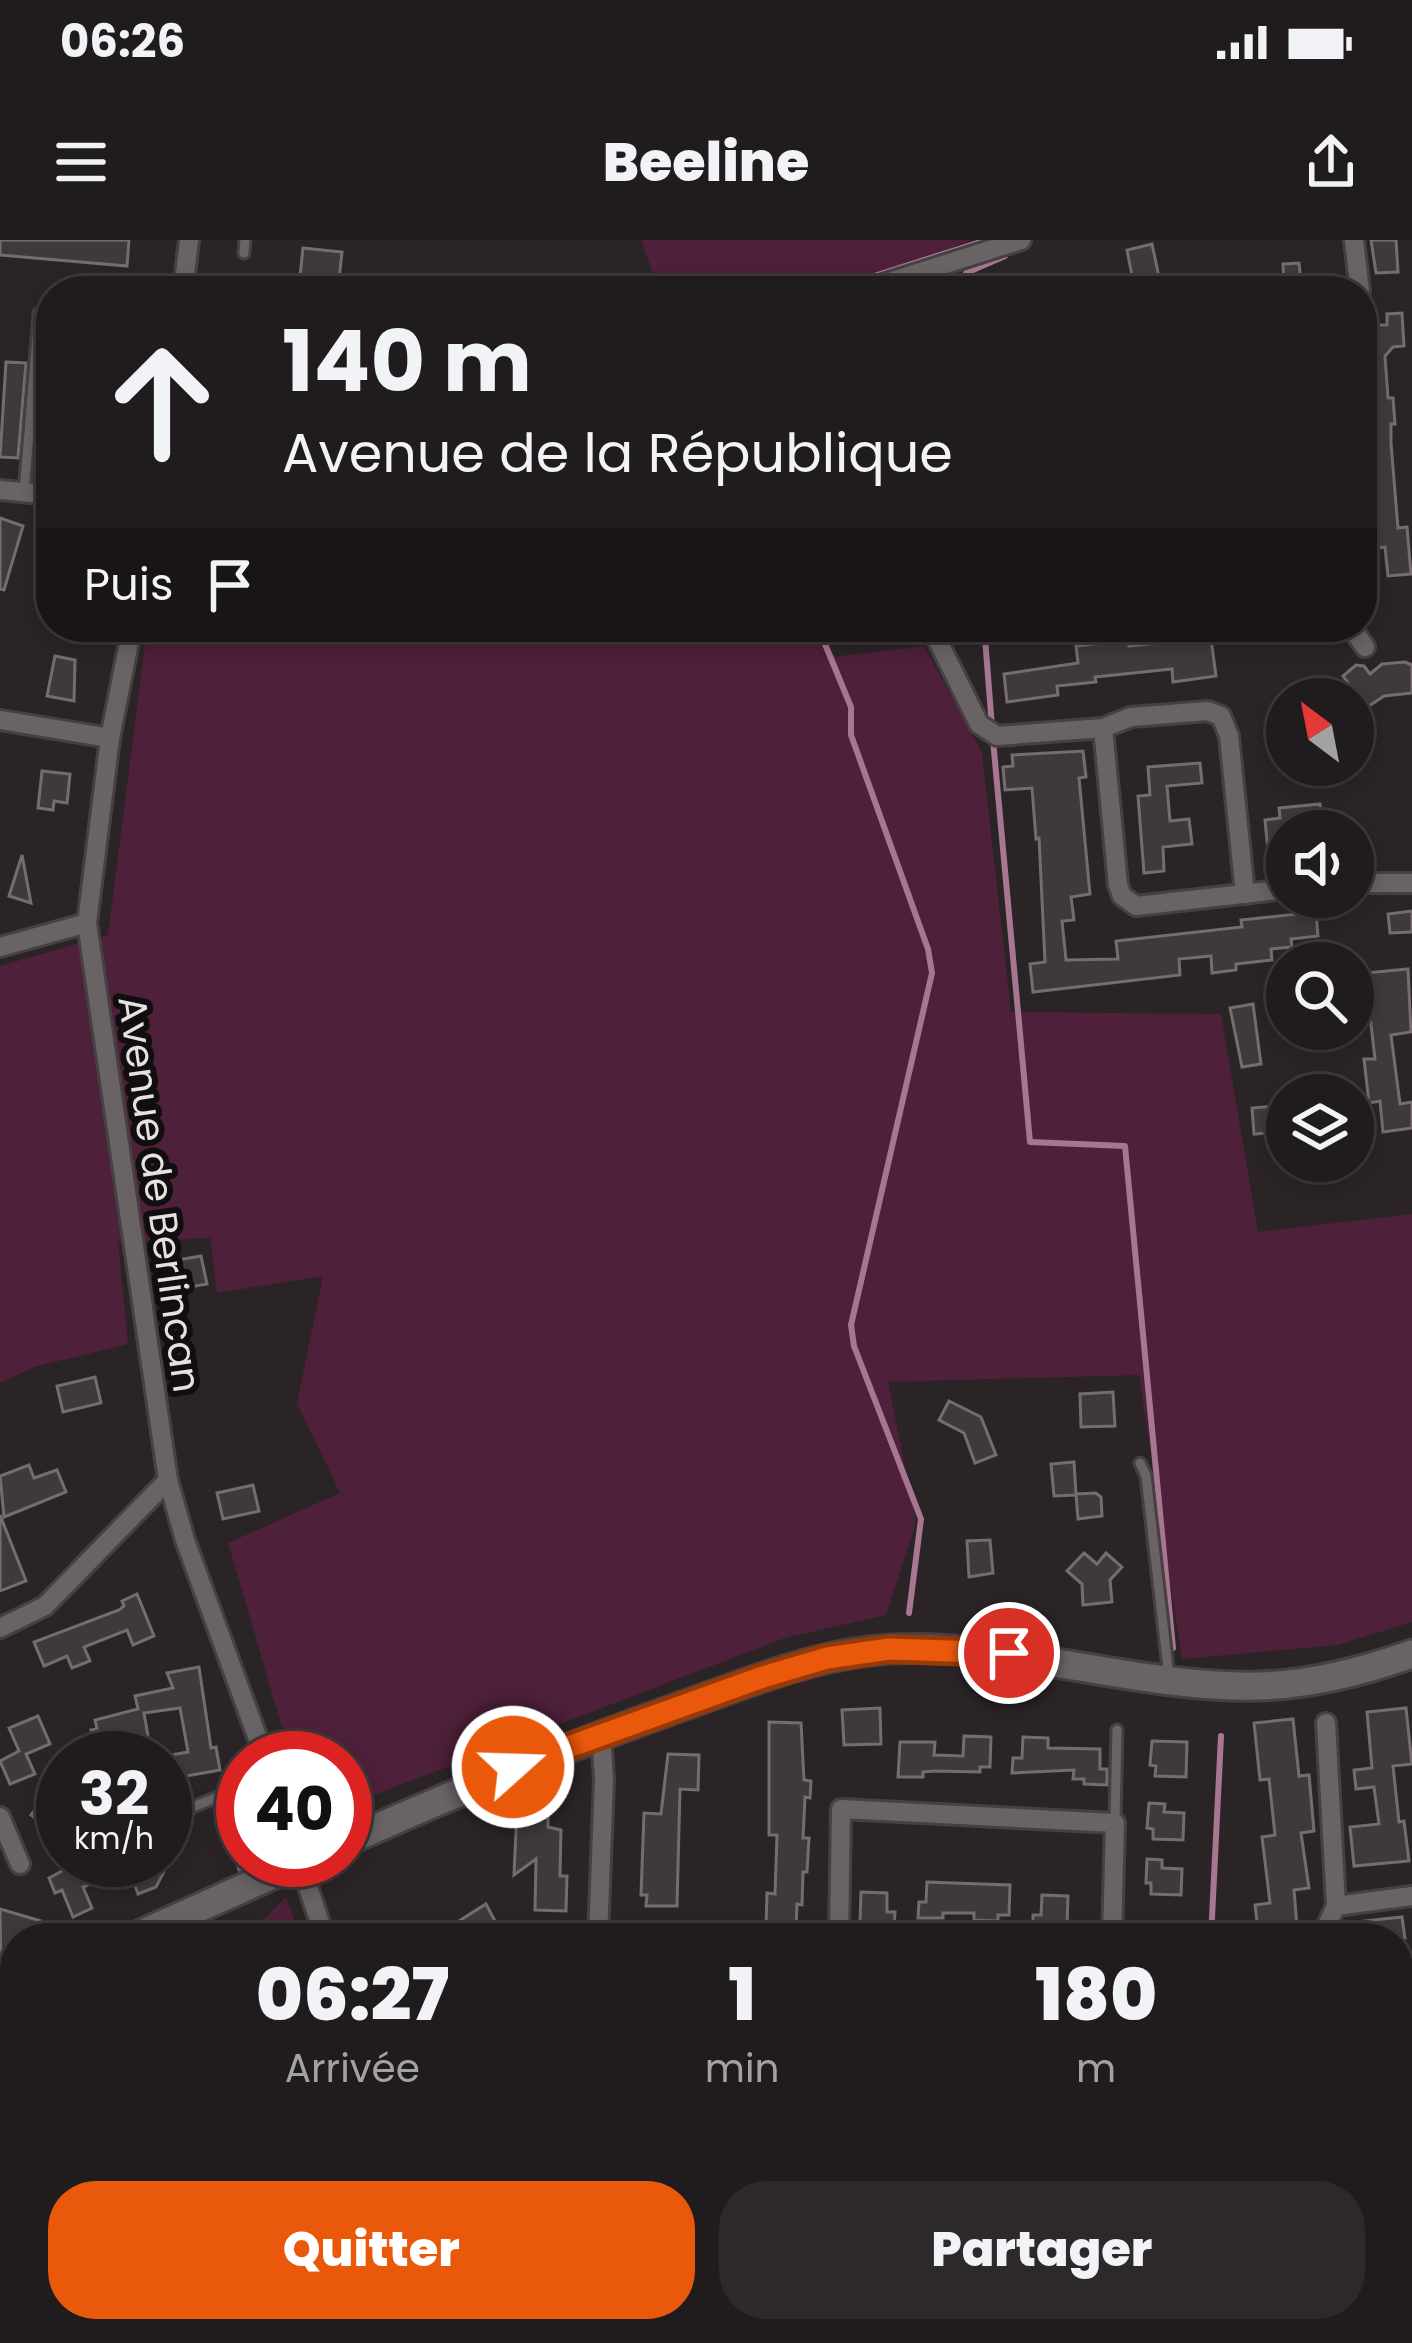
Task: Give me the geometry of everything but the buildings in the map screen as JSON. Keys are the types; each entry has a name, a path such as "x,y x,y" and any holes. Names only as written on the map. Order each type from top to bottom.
{"street":[{"path":"185,276 189,240"},
{"path":"908,276 1022,240"},
{"path":"1354,240 1358,276"},
{"path":"0,490 36,494"},
{"name":"Avenue de Berlincan","path":"129,642 110,738 87,923 168,1480 185,1540 255,1731"},
{"path":"939,642 988,733 1003,737 1103,728 1132,717 1208,711 1221,716 1229,736 1245,894"},
{"path":"1362,642 1365,647"},
{"path":"0,720 110,738"},
{"path":"1103,728 1122,896 1136,906 1266,892"},
{"path":"1374,883 1412,884"},
{"path":"0,947 87,923"},
{"path":"0,1628 45,1606 168,1480"},
{"path":"372,1830 513,1767 795,1666 889,1649 1009,1653 1230,1685 1294,1684 1357,1672 1412,1654"},
{"path":"1326,1723 1336,1906 1328,1923"},
{"path":"599,1923 601,1735"},
{"path":"838,1923 841,1809 1115,1823 1112,1923"},
{"path":"0,1817 20,1864"},
{"path":"165,1923 244,1887"},
{"path":"309,1887 320,1923"},
{"path":"1336,1906 1412,1896"}],"lane":[{"path":"244,253 245,240"},
{"path":"24,493 36,358"},
{"path":"1139,1463 1146,1477 1169,1679"},
{"path":"1115,1823 1117,1730"}],"shaded area":[{"path":"641,240 972,240 873,276 654,276"},
{"path":"148,642 824,642 831,657 924,646 982,753 1011,1012 1221,1014 1258,1232 1412,1214 1412,1622 1338,1645 1182,1659 1139,1375 888,1382 916,1523 886,1615 785,1638 372,1796 372,1731 283,1731 228,1543 340,1493 297,1403 323,1276 217,1293 210,1238 118,1242 128,1344 34,1367 0,1383 0,966 108,935"},
{"path":"286,1897 296,1923 260,1923"}],"waterway":[{"path":"874,276 987,240"},
{"path":"967,276 1005,256"},
{"path":"824,642 851,707 851,735 928,949 932,973 851,1325 854,1346 921,1519 909,1613"},
{"path":"985,642 992,727"},
{"path":"993,740 1030,1142 1125,1146 1173,1648"},
{"path":"1212,1923 1221,1736"}],"route":[{"path":"513,1767 827,1658 889,1649 1009,1653"}]}
